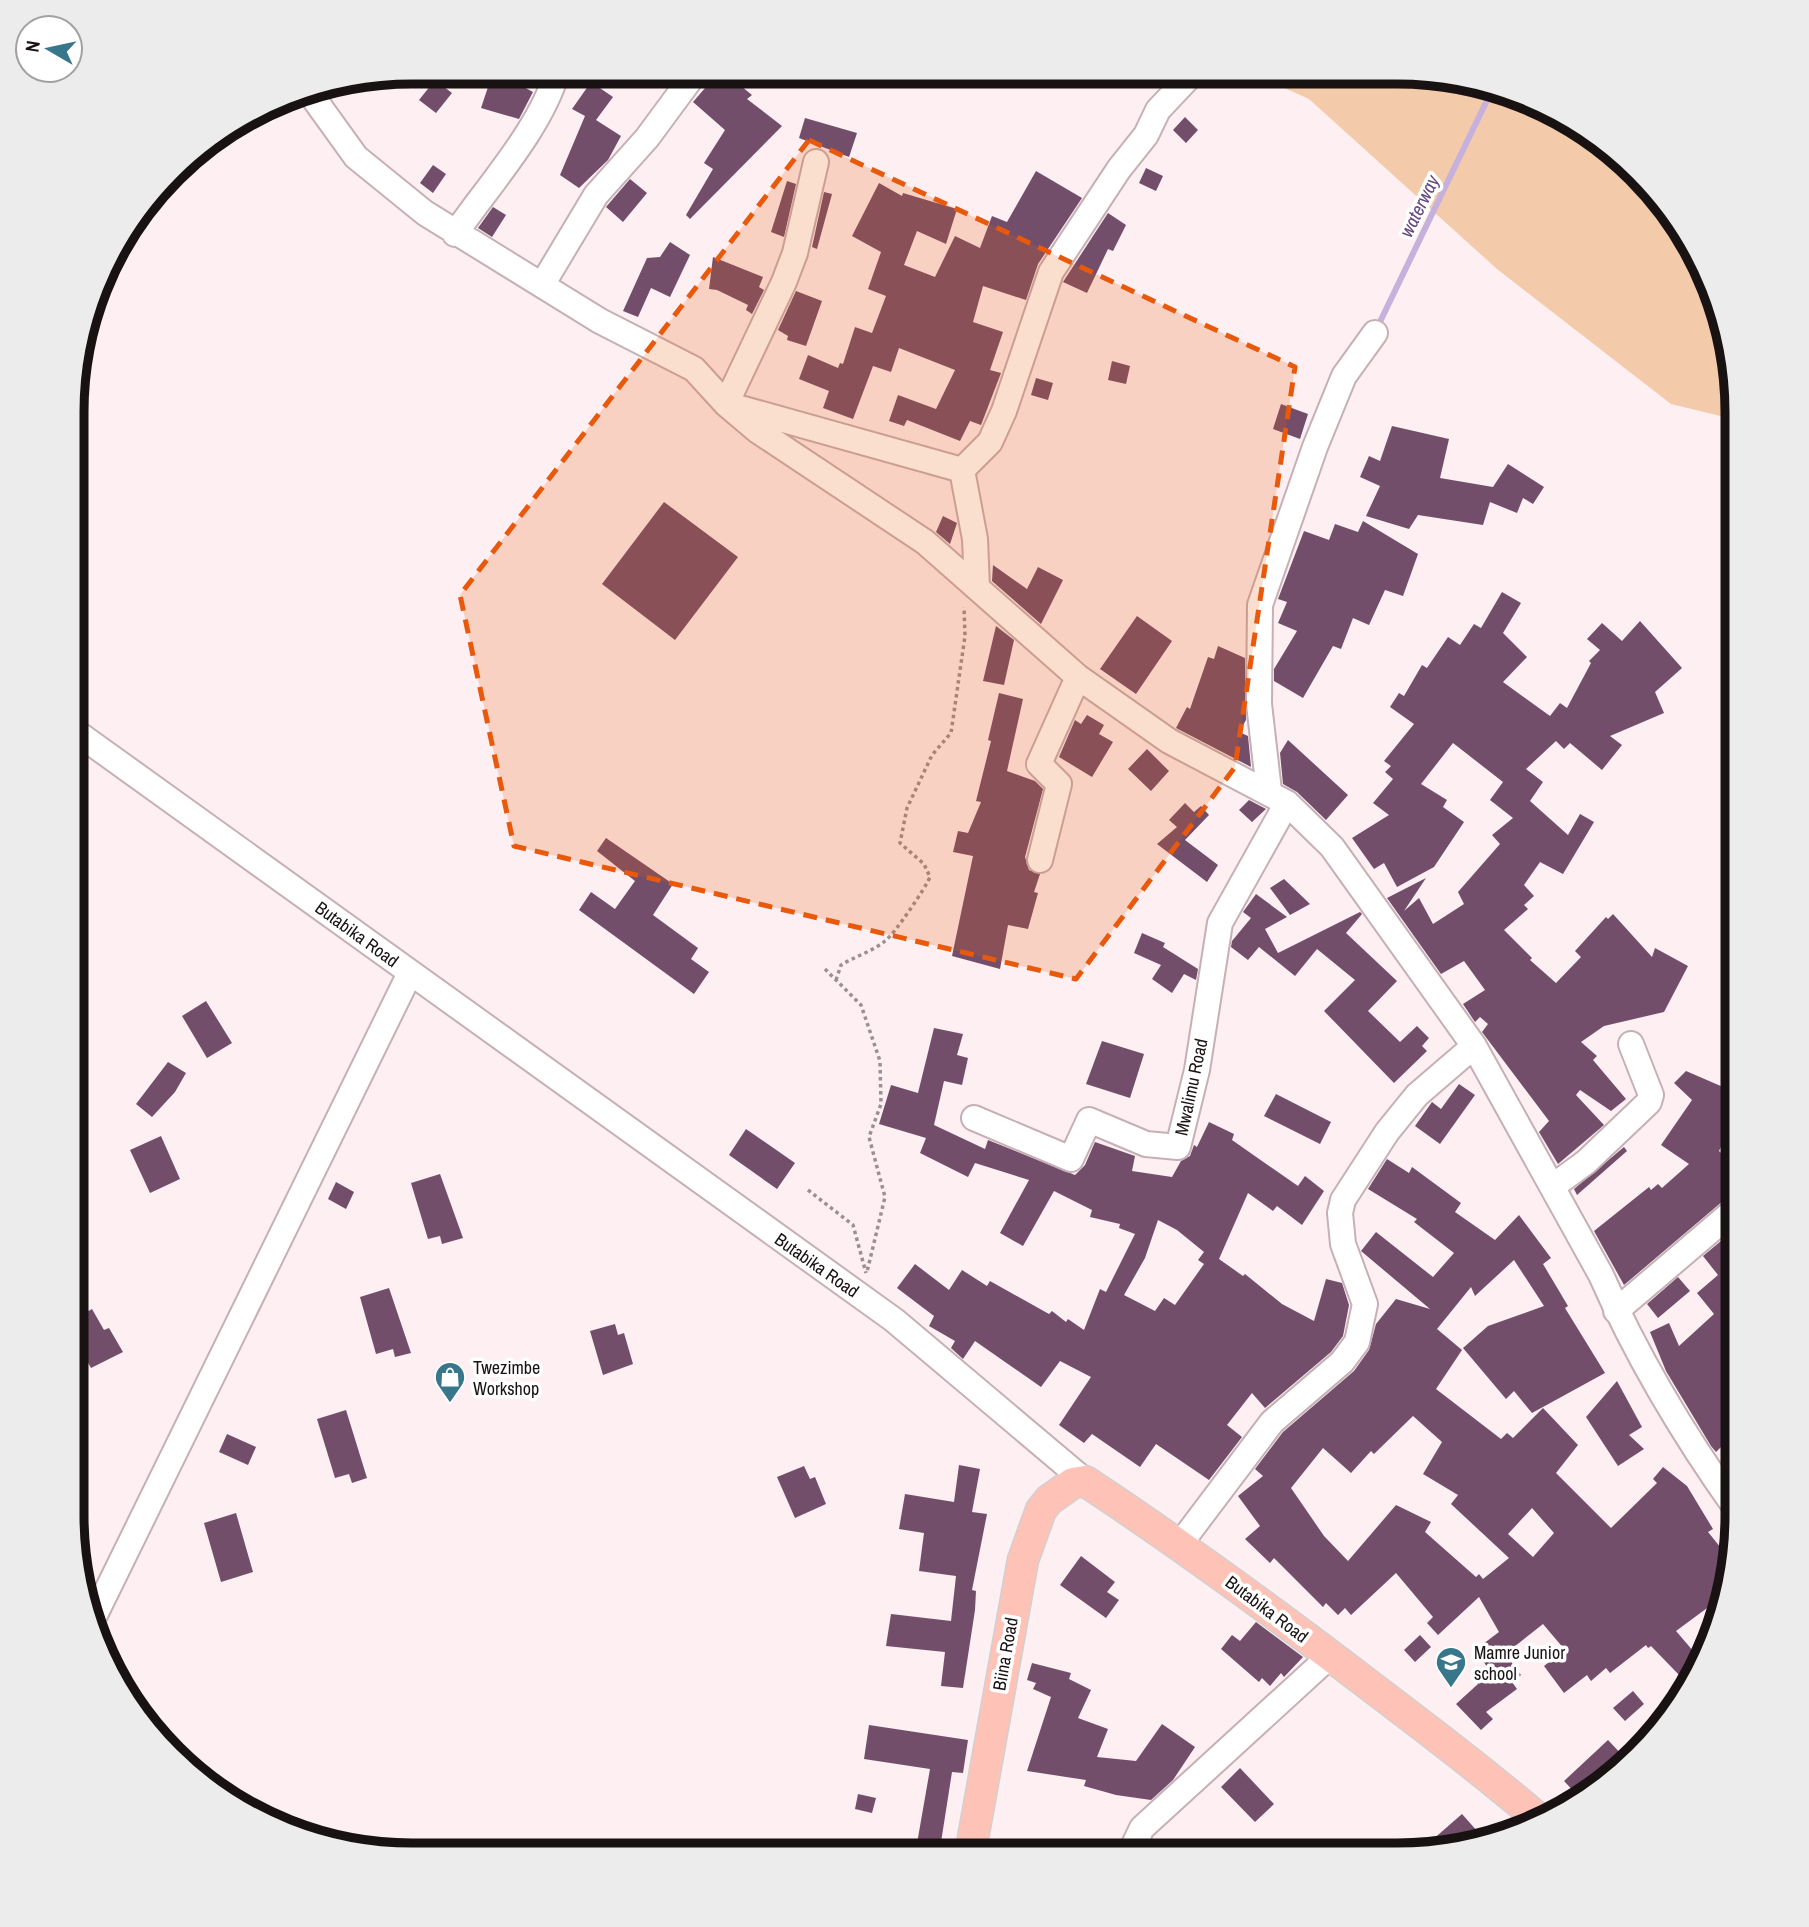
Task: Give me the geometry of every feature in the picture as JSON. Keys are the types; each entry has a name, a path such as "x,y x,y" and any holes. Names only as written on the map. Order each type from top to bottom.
{"main road":[{"name":"Butabika Road","path":"1085,1480 1180,1544 1331,1656 1531,1814"},
{"name":"Biina Road","path":"972,1843 1023,1560 1041,1510 1058,1491 1085,1480"}],"street":[{"path":"455,234 523,137 552,84"},
{"path":"542,285 596,195 646,138 686,84"},
{"path":"962,470 989,442 1004,411 1051,272 1119,169 1146,135 1158,110 1183,84"},
{"path":"314,99 356,157 455,234 600,321 694,369 726,404 758,431 925,542 1077,677 1169,741 1278,797 1332,847 1474,1046 1552,1187 1616,1311 1706,1466 1725,1493"},
{"path":"726,404 788,273 816,162"},
{"path":"1278,797 1259,704 1260,605 1315,447 1344,376 1374,333"},
{"path":"726,404 962,470"},
{"path":"962,470 975,539 970,580"},
{"path":"1040,860 1059,784 1039,764 1077,677"},
{"name":"Butabika Road","path":"84,738 894,1320 1085,1480"},
{"name":"Mwalimu Road","path":"974,1118 1071,1159 1088,1119 1146,1144 1178,1147 1197,1070 1220,923 1278,797"},
{"path":"98,1609 410,973"},
{"path":"1552,1187 1586,1162 1649,1102 1651,1095 1631,1044"},
{"path":"1180,1544 1272,1422 1342,1362 1357,1342 1365,1304 1343,1244 1340,1213 1343,1199 1387,1132 1417,1095 1474,1046"},
{"path":"1616,1311 1725,1218"},
{"path":"1134,1843 1142,1828 1331,1656"}],"path":[{"path":"836,980 841,965 886,941 911,904 925,891 930,877 925,864 900,843 907,808 932,754 951,733 970,580"},
{"path":"808,1190 853,1226 866,1274 885,1197 869,1138 881,1104 880,1061 861,1005 825,969"}],"highlighted area":[{"path":"809,140 1295,367 1235,767 1076,979 514,846 460,595"}],"shaded area":[{"path":"1275,84 1397,84 1461,90 1502,101 1542,118 1597,152 1644,196 1670,230 1691,267 1708,307 1719,348 1725,417 1671,404 1497,269 1309,99"}],"building":[{"path":"432,84 440,84 452,93 436,113 419,100"},
{"path":"489,84 522,86 533,92 519,119 481,108"},
{"path":"590,84 594,84 613,97 596,120 621,136 608,160 579,188 560,175 585,116 572,109"},
{"path":"709,84 738,84 752,95 747,99 782,126 690,219 686,215 713,169 704,163 725,130 693,102"},
{"path":"1185,117 1198,130 1186,143 1173,130"},
{"path":"805,118 857,133 849,157 799,138"},
{"path":"433,165 446,174 433,193 420,183"},
{"path":"1146,168 1163,176 1156,191 1139,183"},
{"path":"1036,171 1082,198 1038,264 1026,300 983,286 973,322 1003,332 990,370 1001,373 981,425 970,421 960,441 907,420 904,426 889,421 898,395 936,409 955,370 899,348 891,372 873,366 853,419 823,408 829,391 799,379 808,355 838,368 840,363 843,364 855,327 872,333 886,296 868,289 881,252 852,236 879,183 902,196 903,193 957,209 946,244 917,231 904,265 935,277 955,236 980,248 992,216 1007,222"},
{"path":"630,179 647,193 623,222 606,207"},
{"path":"787,181 796,184 784,237 771,232"},
{"path":"824,192 832,194 817,249 812,247"},
{"path":"493,207 506,215 492,237 478,228"},
{"path":"1108,213 1126,225 1113,251 1108,249 1087,293 1063,282"},
{"path":"670,242 690,255 670,297 651,288 638,317 623,311 647,258 660,257"},
{"path":"713,257 763,277 759,287 764,290 752,314 746,310 748,305 717,290 709,289"},
{"path":"796,291 822,301 806,346 787,340 788,336 778,330"},
{"path":"1112,361 1130,366 1126,384 1108,380"},
{"path":"1036,378 1053,383 1048,400 1031,395"},
{"path":"1281,404 1308,414 1300,439 1273,429"},
{"path":"1392,426 1449,439 1440,478 1493,487 1508,464 1544,487 1533,504 1523,498 1517,513 1490,502 1483,525 1418,515 1409,529 1366,516 1380,486 1360,477 1369,456 1380,461"},
{"path":"664,502 738,557 675,640 602,584"},
{"path":"943,516 957,523 950,544 936,532"},
{"path":"1363,521 1418,554 1403,596 1385,590 1369,625 1353,618 1341,649 1333,646 1303,698 1274,681 1274,669 1297,631 1278,623 1287,602 1278,599 1304,531 1329,540 1335,524 1358,532"},
{"path":"993,565 1027,589 1038,567 1063,580 1041,624 992,581"},
{"path":"1502,592 1521,603 1503,633 1527,657 1503,682 1550,716 1560,703 1567,708 1591,663 1589,661 1600,650 1587,639 1602,623 1622,641 1640,621 1682,668 1655,692 1664,713 1610,736 1622,745 1602,770 1570,743 1564,749 1556,741 1526,769 1543,782 1530,801 1568,835 1580,814 1594,822 1563,874 1540,862 1524,885 1534,896 1524,905 1528,909 1504,930 1532,958 1530,960 1556,983 1581,957 1575,951 1606,917 1608,919 1613,914 1652,957 1655,948 1688,966 1664,1012 1604,1026 1581,1042 1597,1056 1593,1060 1626,1099 1611,1111 1580,1090 1576,1095 1604,1125 1558,1164 1539,1132 1549,1121 1482,1032 1488,1024 1480,1017 1475,1022 1463,1004 1485,990 1464,961 1441,974 1387,898 1426,878 1404,911 1419,898 1433,924 1464,904 1458,892 1500,844 1492,835 1513,818 1490,800 1503,782 1453,743 1421,784 1447,800 1443,807 1464,822 1434,867 1397,887 1384,863 1374,869 1352,838 1389,815 1373,803 1393,779 1385,772 1391,766 1384,761 1414,724 1390,707 1399,693 1404,696 1422,665 1427,668 1448,637 1460,645 1474,624 1481,628"},
{"path":"1137,616 1172,641 1136,694 1100,669"},
{"path":"996,626 1014,640 1004,685 983,681"},
{"path":"1218,646 1245,658 1246,720 1239,732 1248,736 1251,767 1176,728 1187,707 1190,709 1208,657 1214,659"},
{"path":"999,693 1023,699 1007,771 1035,781 1043,789 1025,857 1029,870 1040,874 1034,892 1038,893 1028,929 1008,925 1000,969 952,956 973,856 953,852 958,831 968,833 981,802 976,801 991,741 988,740"},
{"path":"1087,715 1104,725 1099,734 1113,742 1092,777 1059,757 1075,720 1081,724"},
{"path":"1288,740 1348,795 1326,820 1297,792 1283,784 1280,753"},
{"path":"1147,749 1169,771 1151,791 1128,769"},
{"path":"1249,800 1266,809 1252,822 1239,810"},
{"path":"1185,803 1194,812 1201,806 1209,815 1185,840 1218,865 1207,882 1157,844 1177,827 1169,820"},
{"path":"606,838 673,884 653,915 698,948 691,959 709,972 694,994 579,910 591,892 615,909 635,881 597,851"},
{"path":"1284,879 1310,904 1290,915 1270,888"},
{"path":"1256,894 1287,917 1265,929 1278,953 1360,912 1362,914 1346,933 1397,981 1368,1011 1400,1042 1417,1026 1429,1038 1422,1046 1427,1051 1394,1083 1324,1011 1355,980 1317,949 1295,976 1259,947 1248,960 1231,947 1232,941 1251,918 1243,912"},
{"path":"1142,933 1165,943 1163,947 1198,969 1196,980 1184,974 1172,993 1152,979 1161,965 1134,953"},
{"path":"206,1001 232,1043 207,1058 182,1016"},
{"path":"934,1028 963,1034 957,1055 968,1058 962,1085 944,1081 934,1125 985,1149 988,1140 1075,1175 1085,1165 1095,1142 1135,1156 1132,1171 1172,1177 1181,1161 1190,1156 1194,1145 1197,1147 1209,1122 1234,1134 1232,1140 1298,1186 1305,1176 1324,1191 1302,1225 1277,1206 1273,1211 1248,1193 1219,1259 1243,1276 1245,1274 1282,1304 1314,1321 1326,1279 1342,1283 1349,1305 1343,1336 1331,1352 1265,1408 1252,1393 1227,1425 1242,1437 1209,1480 1156,1444 1140,1467 1092,1434 1084,1443 1059,1425 1091,1377 1060,1361 1041,1387 975,1341 963,1359 951,1348 955,1341 929,1326 934,1316 897,1288 915,1264 949,1290 962,1270 987,1286 990,1281 1049,1314 1052,1311 1066,1322 1068,1319 1084,1330 1100,1289 1106,1292 1135,1234 1119,1228 1120,1224 1090,1217 1092,1210 1054,1191 1023,1246 1000,1233 1029,1180 975,1163 968,1177 920,1153 926,1138 879,1124 891,1085 918,1093","holes":["1158,1220 1177,1230 1204,1252 1198,1260 1204,1264 1175,1305 1164,1298 1155,1311 1124,1295 1145,1258"]},
{"path":"1102,1041 1144,1054 1130,1098 1086,1084"},
{"path":"168,1062 186,1073 175,1092 152,1117 136,1104"},
{"path":"1686,1071 1725,1088 1725,1138 1719,1151 1725,1157 1725,1199 1624,1285 1594,1231 1649,1187 1651,1190 1658,1184 1662,1188 1689,1164 1661,1145 1692,1100 1674,1083"},
{"path":"1459,1084 1475,1095 1440,1144 1415,1126 1432,1102 1441,1109"},
{"path":"1276,1094 1331,1122 1320,1144 1264,1116"},
{"path":"746,1129 795,1163 777,1189 729,1155"},
{"path":"161,1136 180,1179 150,1193 130,1150"},
{"path":"1624,1147 1627,1151 1577,1195 1574,1189"},
{"path":"1387,1159 1409,1173 1412,1167 1461,1203 1455,1212 1495,1240 1519,1215 1551,1258 1543,1264 1568,1306 1565,1308 1605,1373 1532,1413 1514,1391 1506,1399 1463,1348 1488,1326 1544,1306 1514,1260 1475,1296 1471,1287 1437,1329 1462,1350 1436,1389 1501,1439 1507,1433 1513,1438 1543,1408 1578,1445 1556,1473 1611,1528 1657,1483 1653,1479 1663,1467 1687,1486 1713,1529 1708,1532 1723,1550 1719,1579 1713,1604 1676,1631 1694,1652 1682,1678 1651,1646 1648,1648 1646,1645 1610,1673 1606,1668 1591,1681 1587,1675 1564,1693 1544,1666 1565,1650 1543,1624 1505,1654 1521,1675 1512,1682 1517,1689 1486,1712 1493,1719 1481,1730 1456,1704 1478,1684 1474,1679 1488,1668 1475,1650 1499,1632 1479,1597 1438,1635 1427,1623 1433,1617 1396,1573 1351,1615 1345,1608 1338,1615 1326,1603 1323,1607 1274,1558 1270,1563 1245,1539 1260,1526 1238,1496 1263,1476 1255,1469 1283,1432 1354,1371 1369,1350 1376,1324 1396,1299 1430,1309 1361,1251 1376,1232 1433,1277 1454,1253 1414,1222 1417,1219 1368,1189","holes":["1413,1416 1442,1442 1423,1474 1458,1495 1451,1504 1509,1558 1483,1579 1479,1574 1476,1577 1425,1532 1431,1522 1396,1505 1348,1561 1324,1536 1291,1488 1323,1448 1351,1473 1371,1451 1374,1454","1532,1508 1554,1533 1533,1557 1508,1534"]},
{"path":"440,1174 463,1238 442,1244 440,1236 428,1239 411,1183"},
{"path":"336,1182 354,1192 346,1209 328,1199"},
{"path":"1725,1238 1725,1449 1722,1446 1716,1452 1666,1371 1650,1332 1669,1323 1679,1346 1714,1314 1697,1293 1718,1275 1703,1256"},
{"path":"1678,1277 1690,1291 1658,1318 1647,1304"},
{"path":"389,1288 411,1353 395,1357 393,1349 376,1354 360,1297"},
{"path":"92,1309 104,1330 109,1328 123,1352 91,1368 84,1356 84,1313"},
{"path":"615,1324 618,1335 624,1333 633,1364 603,1375 590,1331"},
{"path":"1617,1381 1642,1427 1629,1435 1644,1449 1618,1466 1586,1417"},
{"path":"346,1410 367,1478 352,1483 349,1474 335,1478 317,1419"},
{"path":"227,1434 256,1447 248,1465 219,1452"},
{"path":"959,1465 980,1469 972,1512 987,1514 972,1590 976,1591 975,1610 963,1688 941,1686 945,1652 886,1646 891,1614 951,1621 956,1576 919,1571 924,1533 899,1529 905,1494 954,1502"},
{"path":"804,1466 810,1479 815,1477 826,1504 795,1518 777,1477"},
{"path":"236,1513 253,1572 221,1582 204,1523"},
{"path":"1081,1556 1115,1582 1107,1592 1119,1600 1106,1618 1060,1585"},
{"path":"1256,1622 1303,1657 1284,1677 1281,1673 1270,1686 1262,1678 1259,1682 1221,1649 1232,1635 1240,1641"},
{"path":"1420,1635 1431,1647 1415,1662 1404,1650"},
{"path":"1032,1663 1071,1673 1069,1679 1091,1690 1078,1718 1108,1729 1097,1757 1136,1761 1162,1724 1195,1747 1173,1780 1151,1800 1116,1795 1084,1786 1086,1780 1027,1771 1051,1697 1033,1689 1036,1683 1027,1680"},
{"path":"1633,1691 1644,1704 1625,1721 1613,1708"},
{"path":"869,1725 968,1740 963,1773 952,1772 941,1843 917,1843 930,1769 864,1759"},
{"path":"1608,1740 1621,1754 1574,1791 1564,1781"},
{"path":"1240,1768 1274,1804 1255,1822 1221,1787"},
{"path":"858,1794 876,1798 872,1813 855,1809"},
{"path":"1462,1814 1479,1833 1461,1837 1431,1841"}],"waterway":[{"name":"waterway","path":"1377,328 1489,97"}],"place":[{"name":"Twezimbe Workshop","path":"450,1404"},
{"name":"Mamre Junior school","path":"1451,1689"}]}
